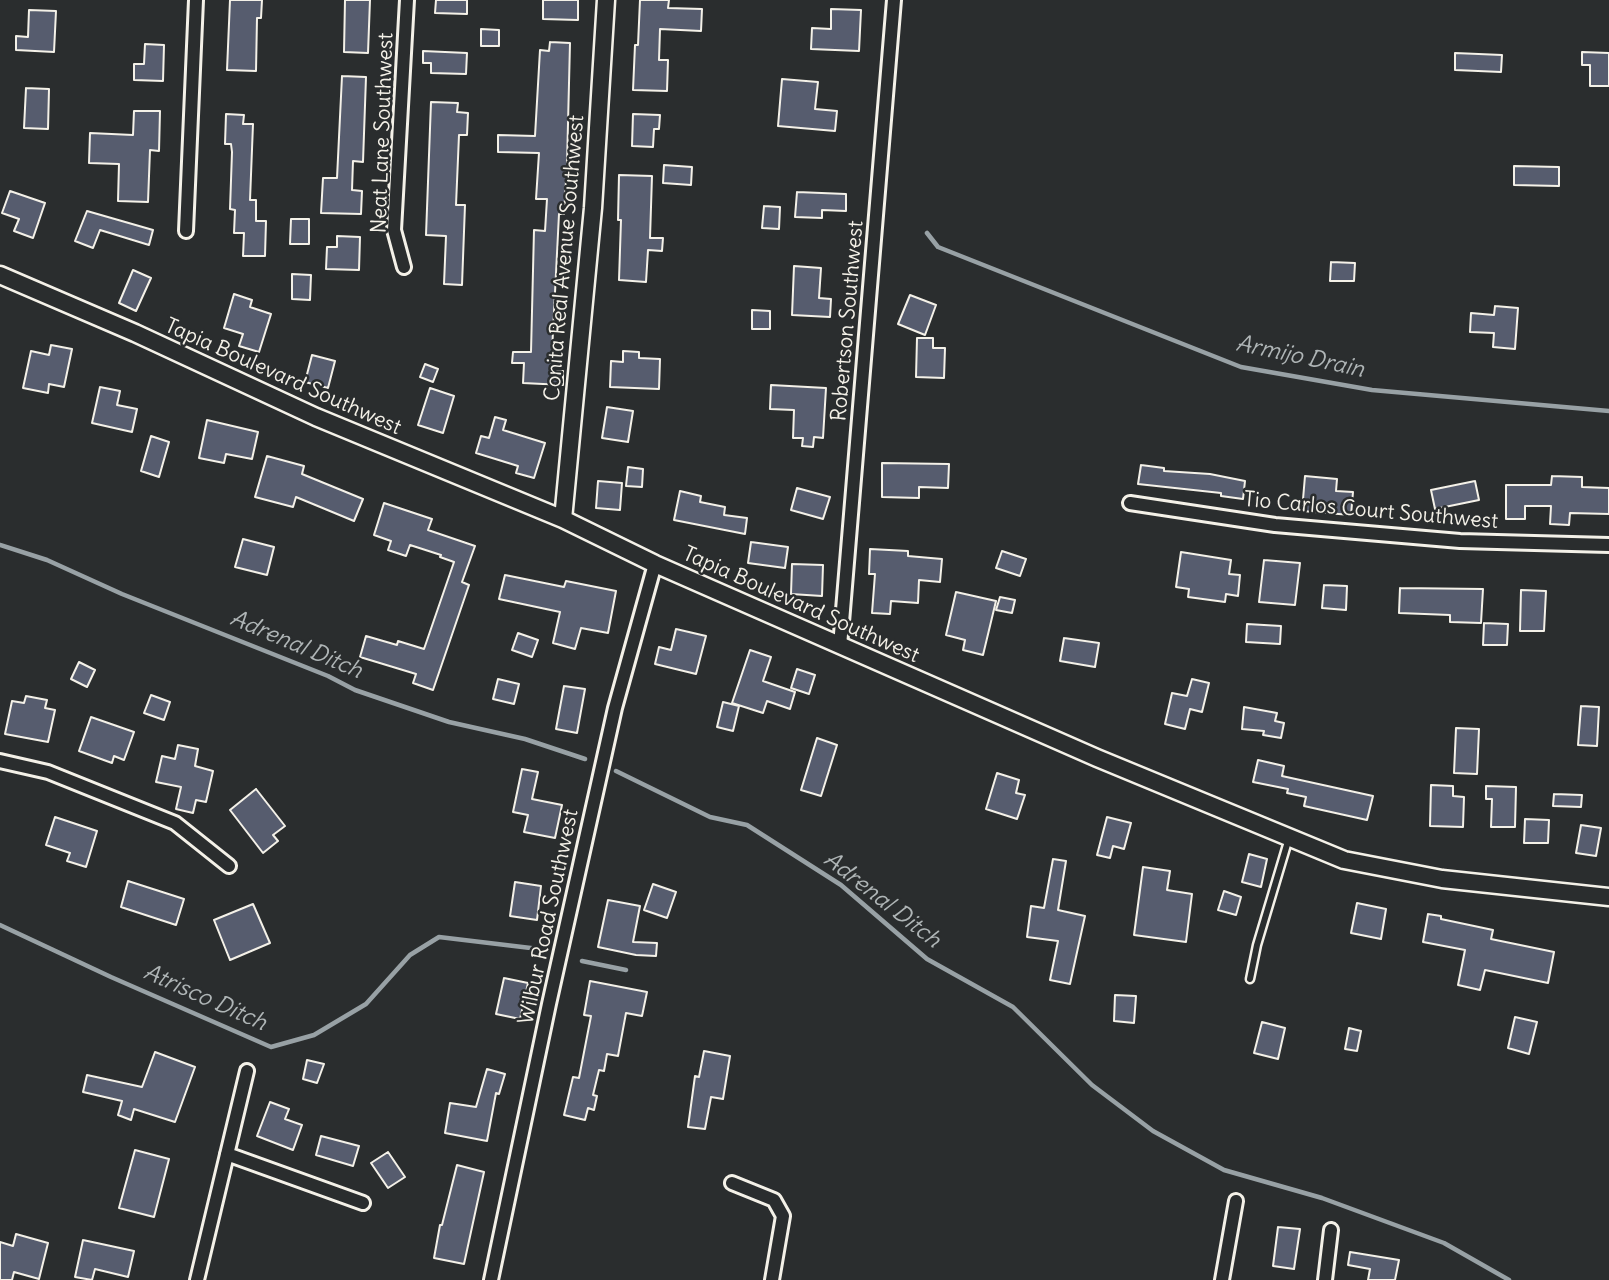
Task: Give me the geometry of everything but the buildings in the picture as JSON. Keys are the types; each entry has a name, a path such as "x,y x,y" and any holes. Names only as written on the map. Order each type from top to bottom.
{"street":[{"path":"186,231 196,0"},
{"name":"Neat Lane Southwest","path":"404,267 394,230 407,0"},
{"name":"Conita Real Avenue Southwest","path":"563,519 593,208 607,0"},
{"name":"Robertson Southwest","path":"840,646 894,0"},
{"name":"Tapia Boulevard Southwest","path":"0,275 135,333 316,417 563,519 655,564 1085,753 1344,860 1443,880 1609,897"},
{"name":"Tio Carlos Court Southwest","path":"1130,503 1275,525 1420,538 1609,545"},
{"name":"Wilbur Road Southwest","path":"491,1280 615,708 655,564"},
{"path":"0,761 48,772 175,823 229,866"},
{"path":"197,1280 247,1071"},
{"path":"227,1154 363,1203"},
{"path":"732,1183 774,1200 783,1216 772,1280"},
{"path":"1222,1280 1236,1201"},
{"path":"1325,1280 1331,1230"}],"lane":[{"path":"1250,979 1289,838"}],"waterway":[{"name":"Armijo Drain","path":"927,233 938,247 1241,367 1372,390 1609,411"},
{"name":"Adrenal Ditch","path":"0,545 47,560 122,594 328,676 355,690 449,722 525,739 585,759"},
{"path":"616,771 710,817 747,825 841,885 927,959 1013,1007 1092,1085 1153,1131 1224,1170 1322,1198 1444,1243 1509,1280"},
{"name":"Atrisco Ditch","path":"0,925 271,1047 314,1035 366,1004 410,955 439,937 539,949"},
{"path":"582,961 626,970"}]}
